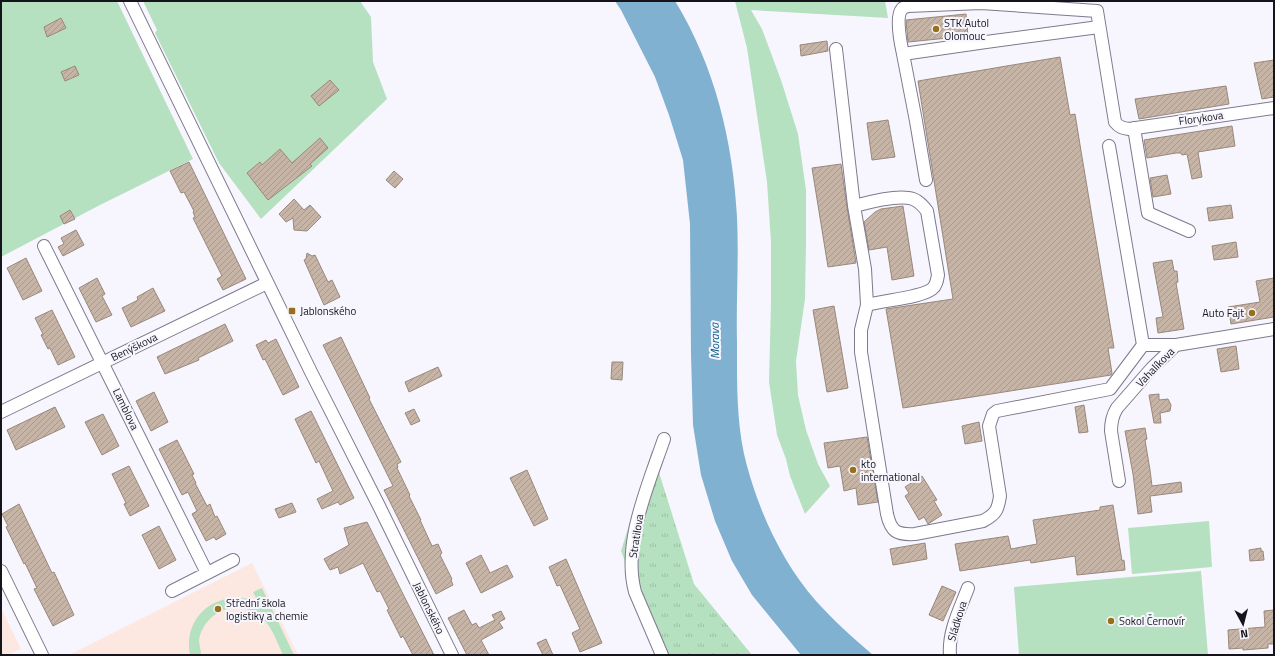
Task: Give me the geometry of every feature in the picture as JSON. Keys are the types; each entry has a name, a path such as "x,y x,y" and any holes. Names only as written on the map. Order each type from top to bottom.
{"street":[{"name":"Jablonského","path":"130,1 267,283 452,655"},
{"path":"926,180 899,26 899,15 902,9 908,6 981,3 1097,11 1115,122 1118,126 1131,128 1148,213 1189,232"},
{"path":"903,54 1099,27"},
{"path":"836,49 854,206 865,269 867,305 862,330 861,352 887,514 890,527 899,534 915,534 983,521 991,517 999,505 1000,496 989,426 993,414 998,411 1110,389 1143,345 1109,146"},
{"name":"Florykova","path":"1131,128 1274,108"},
{"path":"854,206 874,201 903,197 913,199 920,203 927,211 938,275 937,282 933,288 926,292 867,305"},
{"name":"Lamblova","path":"44,246 207,573"},
{"name":"Benýškova","path":"1,412 267,283"},
{"name":"Vahalíkova","path":"1119,481 1111,430 1114,413 1152,368 1176,345 1274,329"},
{"path":"1143,345 1176,345"},
{"name":"Stratilova","path":"662,655 635,592 631,553 635,528 664,439"},
{"path":"172,591 233,560"},
{"path":"1,571 42,655"},
{"name":"Sládkova","path":"950,655 949,647 952,633 968,588"}],"shaded area":[{"name":"Střední škola logistiky a chemie","path":"252,563 298,655 69,655"},
{"path":"1,608 21,649 7,655 1,655"}],"green space":[{"path":"1,1 117,1 193,159 100,205 1,257"},
{"path":"143,1 360,1 371,17 373,62 387,99 261,219 219,163 155,33 157,30"},
{"path":"735,1 885,1 888,18 751,10 762,29 781,80 798,134 806,190 805,299 796,361 798,395 806,430 818,464 830,486 805,514 790,476 786,459 777,435 769,382 771,242 767,182 747,48"},
{"path":"652,450 694,584 752,655 661,655 621,551"},
{"path":"1209,521 1212,567 1132,574 1128,528"},
{"name":"Sokol Černovír","path":"1201,571 1208,655 1019,655 1014,587"},
{"path":"262,588 294,655 283,655 273,632 262,618 248,610 239,608 221,611 213,616 207,622 199,640 201,655 190,655 189,640 192,627 198,616 218,601 231,598 244,598 258,602 253,592"}],"water":[{"name":"Morava","path":"615,1 675,1 701,52 720,105 735,189 738,233 738,404 743,451 752,484 774,537 793,571 816,601 843,629 873,655 801,655 752,595 732,561 715,521 701,475 693,425 690,224 683,160 655,77"}],"building":[{"name":"STK Autol Olomouc","path":"966,14 968,36 908,42 906,20"},
{"path":"61,18 66,28 47,37 44,27"},
{"path":"827,41 828,51 801,56 800,45"},
{"path":"1060,57 1070,115 1075,114 1114,348 1108,348 1112,373 1111,375 903,408 886,309 953,299 918,81"},
{"path":"1274,60 1274,97 1262,99 1254,63"},
{"path":"75,66 79,75 65,81 61,72"},
{"path":"330,80 339,90 319,106 311,96"},
{"path":"1226,86 1229,104 1139,119 1135,99"},
{"path":"888,120 895,157 872,160 867,123"},
{"path":"1232,126 1235,146 1198,152 1202,177 1192,179 1187,154 1182,155 1181,153 1176,153 1147,158 1144,140"},
{"path":"320,138 328,148 310,164 312,166 268,200 247,173 260,162 262,165 280,149 292,163"},
{"path":"189,162 246,279 223,290 217,279 222,276 193,218 195,217 194,211 184,192 181,193 170,171"},
{"path":"841,164 856,263 828,267 812,168"},
{"path":"394,171 403,179 395,188 386,180"},
{"path":"1167,175 1171,194 1153,197 1150,178"},
{"path":"294,199 304,210 310,205 321,217 307,231 294,230 293,218 286,222 279,214"},
{"path":"1231,205 1233,218 1209,221 1207,208"},
{"path":"903,206 914,276 892,280 887,247 869,250 864,222 875,212 881,209"},
{"path":"70,210 75,219 64,224 60,216"},
{"path":"76,230 84,245 63,256 58,247 64,244 61,238"},
{"path":"1236,242 1238,257 1214,260 1212,246"},
{"path":"307,253 312,256 315,255 328,282 332,280 340,297 324,305 304,260 306,259"},
{"path":"26,258 42,291 23,300 7,268"},
{"path":"1172,260 1174,271 1177,271 1178,282 1176,283 1184,329 1158,333 1156,318 1163,317 1153,263"},
{"path":"97,278 105,294 102,296 112,315 96,322 79,288"},
{"name":"Auto Fajt","path":"1274,278 1274,317 1231,324 1228,307 1260,302 1256,281"},
{"path":"153,288 165,311 131,327 122,308 138,300 137,297"},
{"path":"834,306 848,388 827,392 813,310"},
{"path":"52,310 75,357 58,365 50,348 48,349 41,335 43,334 35,318"},
{"path":"225,324 233,341 198,358 199,360 165,374 157,357"},
{"path":"341,337 370,398 369,399 401,462 397,464 397,468 420,520 432,546 438,544 442,553 440,555 452,579 453,585 436,594 384,490 393,486 323,345"},
{"path":"276,339 299,387 283,395 265,359 263,360 256,345 266,340 268,343"},
{"path":"1236,346 1239,369 1221,372 1217,349"},
{"path":"612,362 623,362 622,380 611,379"},
{"path":"438,367 442,376 409,392 405,382"},
{"path":"154,392 168,422 151,431 136,401"},
{"path":"1159,394 1159,400 1168,399 1171,405 1170,411 1160,413 1161,423 1154,423 1149,395"},
{"path":"1084,405 1088,432 1079,433 1075,407"},
{"path":"55,407 65,427 16,450 7,430"},
{"path":"414,409 420,421 411,425 405,413"},
{"path":"311,411 354,498 340,505 338,502 322,509 317,499 333,491 319,461 316,463 295,419"},
{"path":"103,414 119,446 102,455 85,422"},
{"path":"979,422 982,441 965,444 962,426"},
{"path":"1145,428 1147,439 1145,440 1152,486 1181,482 1182,492 1150,496 1152,512 1138,514 1133,474 1125,431"},
{"path":"867,437 878,502 858,505 856,488 844,491 840,466 828,468 824,443"},
{"path":"177,440 194,474 192,475 195,483 207,506 210,504 215,517 217,516 226,534 216,540 214,537 206,541 192,514 197,511 188,492 182,495 159,449"},
{"path":"129,466 149,506 130,516 124,504 126,503 112,474"},
{"path":"527,470 548,519 534,526 510,478"},
{"path":"922,476 937,500 934,501 942,515 928,524 924,517 919,520 905,496 909,493 905,487"},
{"path":"292,503 296,512 279,518 275,509"},
{"path":"19,504 74,615 53,626 34,589 37,588 6,527 8,526 2,514"},
{"path":"1113,505 1122,561 1124,560 1125,570 1077,575 1075,556 1031,563 1030,560 960,571 955,544 1008,536 1011,549 1037,544 1033,520 1100,510 1100,507"},
{"path":"367,522 434,655 413,655 403,636 401,638 387,610 389,609 380,591 377,592 363,563 340,574 338,567 330,570 324,559 349,545 344,528"},
{"path":"159,526 176,560 159,569 142,535"},
{"path":"925,543 927,559 893,565 890,549"},
{"path":"1261,548 1261,551 1263,551 1264,560 1250,561 1249,550"},
{"path":"481,555 490,573 507,565 513,577 481,593 466,563"},
{"path":"566,559 602,643 580,652 572,633 580,629 560,585 557,586 549,567"},
{"path":"942,586 956,592 943,621 929,615"},
{"path":"464,610 472,625 476,623 479,628 495,620 492,615 501,611 505,619 499,622 503,628 481,640 489,655 467,655 448,618"},
{"path":"1274,610 1274,644 1268,644 1268,648 1243,650 1243,648 1229,649 1228,630 1265,627 1264,611"},
{"path":"546,639 553,655 543,655 537,643"}],"place":[{"name":"STK Autol Olomouc","path":"936,29"},
{"name":"Jablonského","path":"292,311"},
{"name":"Auto Fajt","path":"1252,313"},
{"name":"kto international","path":"853,470"},
{"name":"Střední škola logistiky a chemie","path":"218,609"},
{"name":"Sokol Černovír","path":"1111,621"}]}
